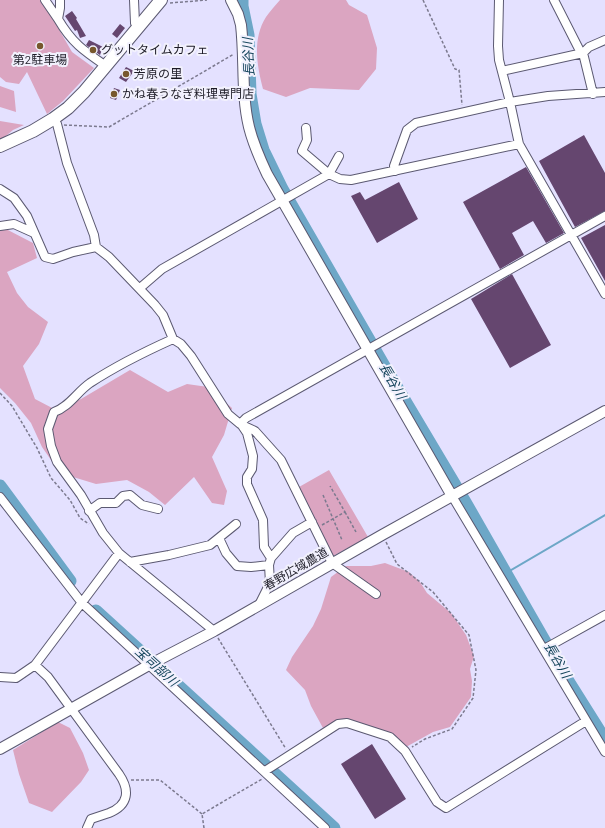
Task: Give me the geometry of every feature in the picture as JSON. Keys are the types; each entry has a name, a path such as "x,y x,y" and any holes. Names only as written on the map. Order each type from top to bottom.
{"main road":[{"path":"0,146 55,122 84,92 159,2"}],"street":[{"path":"45,0 70,37 80,48 106,66"},
{"path":"58,19 60,0"},
{"path":"134,0 135,23 138,28"},
{"path":"231,0 238,14 241,25 245,97 249,127 267,174 286,199 371,348 452,496 605,752"},
{"path":"499,0 499,60 519,144 605,294"},
{"path":"554,0 582,53 593,94"},
{"path":"502,71 582,53 590,47 605,40"},
{"path":"395,171 394,166 407,130 416,123 510,102 548,96 605,92"},
{"path":"55,122 67,163 94,235 96,247 109,257 140,288 163,315 173,339 181,344 191,356 228,414 240,424 247,433 253,456 252,468 247,477 247,484 263,520 264,547 270,562 270,583 258,605"},
{"path":"306,128 307,140 302,151 329,174 340,179 351,180 519,144"},
{"path":"140,288 162,268 329,174 339,156"},
{"path":"0,189 14,198 27,216 45,258 53,259 73,252 96,247"},
{"path":"240,424 246,418 605,216"},
{"path":"0,226 14,224 34,233"},
{"path":"173,339 111,370 88,384 62,410 54,412 48,429 51,446 57,462 81,495 102,531 119,553 214,631"},
{"name":"春野広域農道","path":"0,749 214,631 332,563 605,411"},
{"path":"240,424 255,431 281,460 332,563 376,594"},
{"path":"89,511 100,503 116,503 123,496 130,495 142,505 158,509"},
{"path":"0,497 82,603 154,663 325,828"},
{"path":"130,562 210,544 236,524"},
{"path":"219,538 226,553 237,566 251,567 270,562 292,533 313,525"},
{"path":"0,677 16,678 35,666 119,553"},
{"path":"544,649 605,615"},
{"path":"35,666 48,677 124,781 126,795 120,807 91,819 87,828"},
{"path":"267,773 290,754 338,724 347,723 390,737 406,751 436,802 446,808 586,720"}],"path":[{"path":"159,2 207,0"},
{"path":"423,0 455,69 459,70 462,113"},
{"path":"55,122 110,127 243,49"},
{"path":"0,393 12,406 37,448 51,478 70,500 80,518 102,531"},
{"path":"330,486 356,532"},
{"path":"323,495 342,540"},
{"path":"313,525 332,519 345,512"},
{"path":"382,535 397,564 433,592 469,635 476,670 473,698 452,729 425,739 406,751"},
{"path":"214,631 290,754"},
{"path":"202,814 267,773"},
{"path":"124,781 160,780 202,814 204,828"}],"shaded area":[{"path":"0,0 42,0 72,52 94,68 63,101 47,114 27,72 19,84 6,82 0,77"},
{"path":"280,0 346,0 349,5 367,15 377,48 376,69 359,90 310,88 286,97 263,89 259,71 257,43 266,17"},
{"path":"0,86 14,91 16,112 0,107"},
{"path":"0,121 24,125 13,130 0,141"},
{"path":"4,228 33,243 37,258 7,272 17,293 28,307 48,322 39,344 23,366 35,399 56,410 81,399 130,370 168,392 187,384 208,387 232,408 224,435 212,457 227,491 224,505 212,503 194,477 165,505 149,492 127,480 96,484 60,473 42,447 31,423 15,403 0,388 0,230"},
{"path":"329,470 368,537 333,556 299,487"},
{"path":"385,563 409,572 420,582 427,593 451,613 466,635 474,656 470,669 472,681 471,697 450,727 433,732 406,747 393,736 360,723 335,722 323,728 311,706 305,690 286,670 292,657 313,626 321,609 331,577 346,566 371,566"},
{"path":"58,722 70,728 83,753 89,770 81,782 52,812 29,803 13,750"}],"building":[{"path":"72,11 86,36 80,38 77,30 75,31 65,16"},
{"path":"120,24 125,28 117,38 112,34"},
{"path":"89,40 103,47 100,55 86,45"},
{"path":"126,67 134,71 126,82 119,78"},
{"path":"114,88 120,90 116,100 110,98"},
{"path":"584,135 605,173 605,211 575,227 539,161"},
{"path":"526,167 564,233 546,243 533,221 512,233 524,255 500,269 463,202"},
{"path":"399,182 418,219 377,243 351,196 360,192 365,200"},
{"path":"605,225 605,281 581,238"},
{"path":"512,274 551,345 510,368 471,299"},
{"path":"372,744 406,799 375,819 341,764"}],"waterway":[{"name":"長谷川","path":"242,0 248,35 250,94 255,124 263,150 282,189 384,366 465,502 561,670 605,740"},
{"name":"宝司部川","path":"0,486 70,581"},
{"path":"506,573 605,515"},
{"name":"宝司部川","path":"96,611 334,828"}],"place":[{"name":"第2駐車場","path":"40,46"},
{"name":"グットタイムカフェ","path":"93,50"},
{"name":"芳原の里","path":"126,74"},
{"name":"かね春うなぎ料理専門店","path":"114,94"}]}
